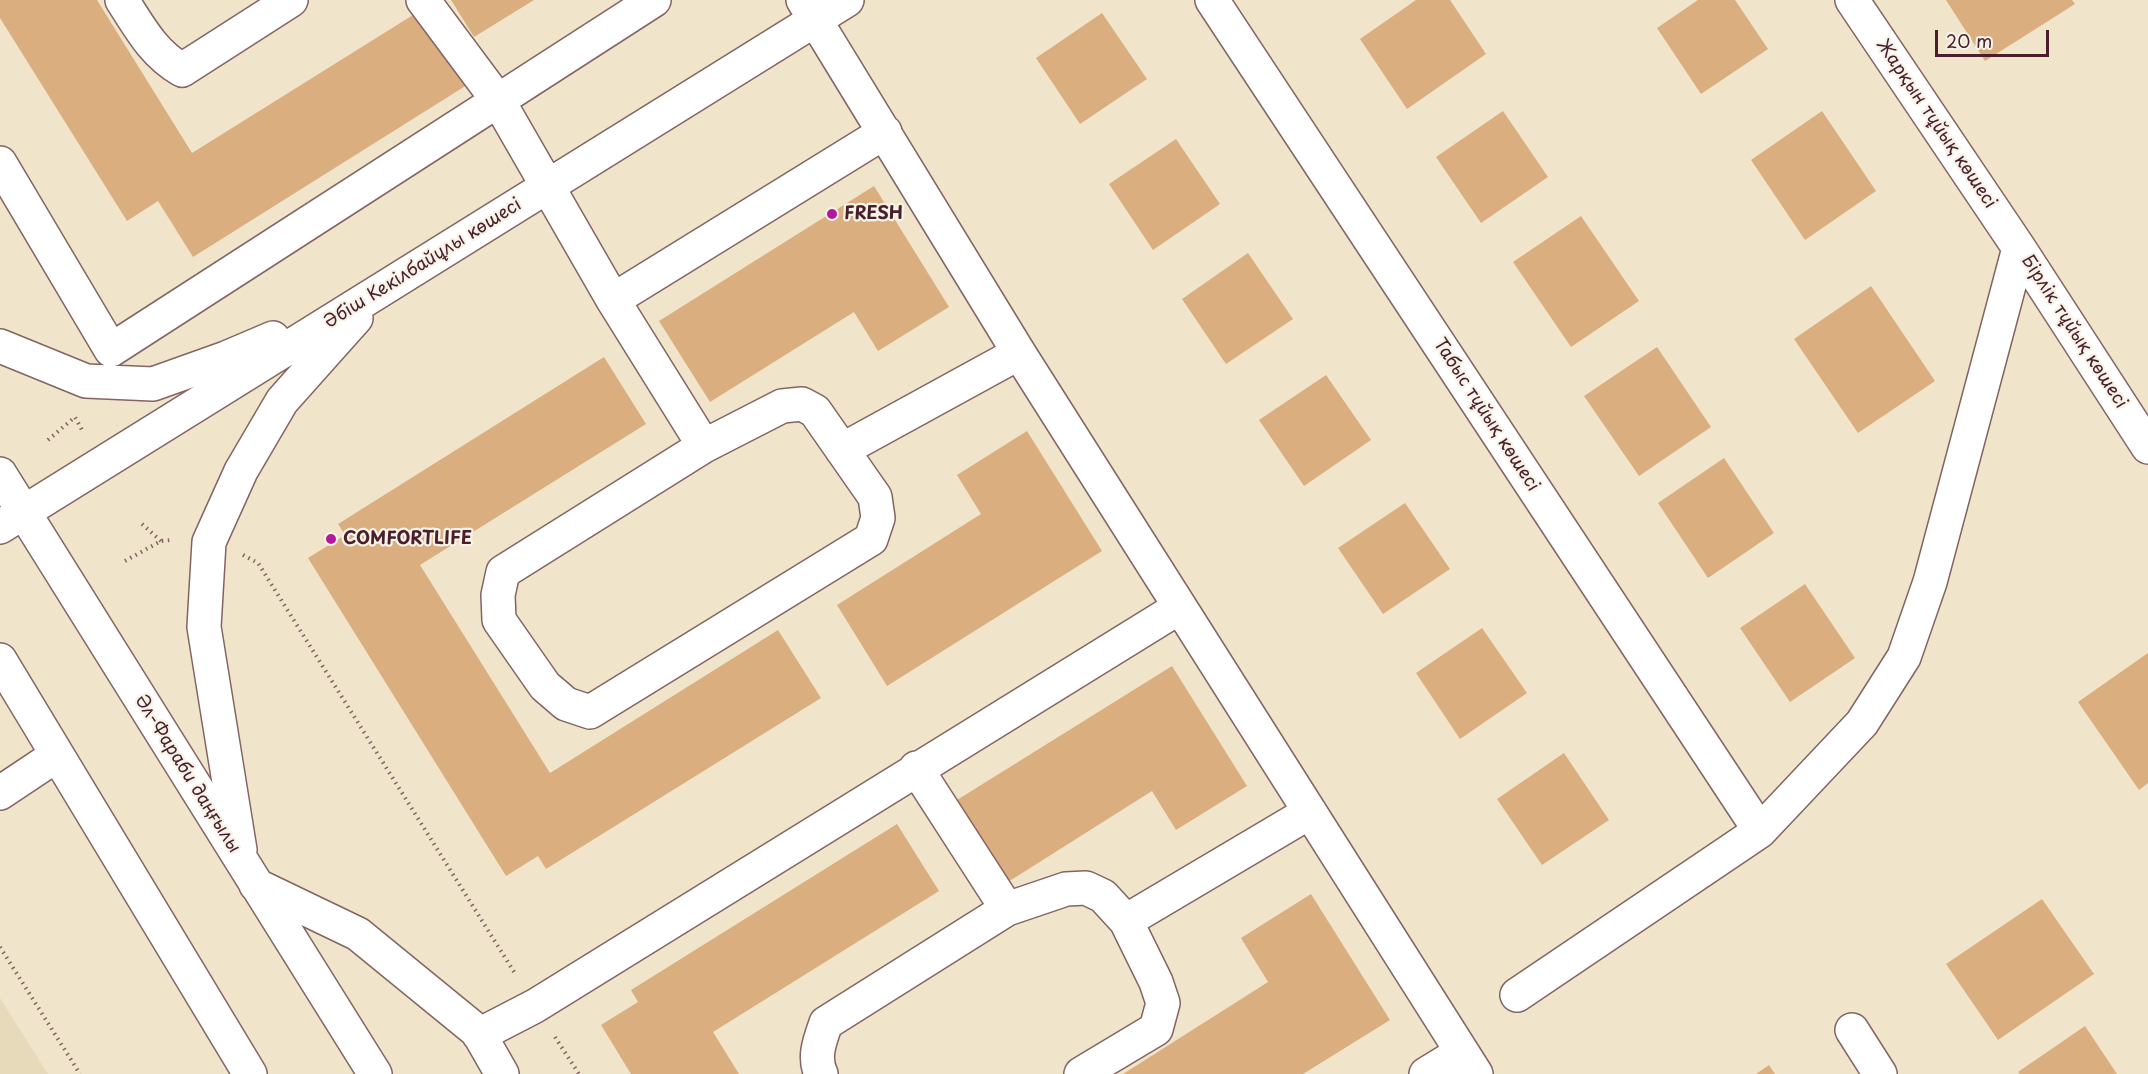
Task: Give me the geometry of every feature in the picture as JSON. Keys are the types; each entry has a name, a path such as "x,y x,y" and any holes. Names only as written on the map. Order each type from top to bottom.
{"street":[{"path":"122,0 151,45 166,60 183,70 291,0"},
{"path":"423,0 499,102 613,300 704,446"},
{"path":"0,163 111,350 654,0"},
{"name":"Әбіш Кекілбайұлы көшесі","path":"13,519 548,186 809,10 847,0"},
{"name":"Табыс тұйық көшесі","path":"1212,0 1760,831"},
{"name":"Жарқын тұйық көшесі","path":"1852,0 2019,248"},
{"path":"809,10 1019,353 1469,1063 1426,1074"},
{"path":"613,300 885,132"},
{"path":"1517,995 1760,831 1863,723 1904,657 1930,582 2019,248"},
{"name":"Бірлік тұйық көшесі","path":"2019,248 2148,447"},
{"path":"0,346 86,381 153,384 226,358 382,290"},
{"path":"382,290 282,401 241,471 209,542 204,627 249,875 358,934 479,1035 502,1074"},
{"path":"842,450 1019,353"},
{"path":"802,404 815,411 842,450 875,497 878,518 871,538 590,712 566,704 545,686 499,620 498,595 503,573 704,446 782,406 802,404"},
{"name":"Әл-Фараби даңғылы","path":"0,474 13,519 249,875 375,1074"},
{"path":"479,1035 535,1006 916,768 1180,607"},
{"path":"0,660 250,1074"},
{"path":"0,793 57,755"},
{"path":"916,768 1007,909"},
{"path":"1126,921 1310,812"},
{"path":"821,1074 817,1065 818,1044 826,1023 1007,909 1066,889 1086,888 1103,896 1126,921 1156,982 1163,1003 1156,1029 1080,1074"},
{"path":"1852,1029 1880,1074"}],"path":[{"path":"48,440 75,417 85,435"},
{"path":"142,524 161,541"},
{"path":"125,561 161,541 181,539"},
{"path":"233,550 258,563 579,1074"},
{"path":"0,947 80,1074"}],"shaded area":[{"path":"0,998 48,1074 0,1074"}],"building":[{"path":"0,0 97,0 192,153 421,10 467,85 193,257 158,201 127,221 0,18"},
{"path":"451,0 534,0 474,37"},
{"path":"1416,0 1450,0 1486,54 1407,109 1360,39"},
{"path":"1698,0 1735,0 1768,49 1701,94 1657,28"},
{"path":"1946,0 2072,0 2075,4 1985,61"},
{"path":"1102,13 1147,79 1080,124 1036,58"},
{"path":"1503,111 1548,177 1481,223 1436,157"},
{"path":"1822,111 1876,191 1805,240 1751,160"},
{"path":"1176,139 1220,204 1153,250 1109,184"},
{"path":"874,186 949,307 878,351 854,312 710,402 659,321"},
{"path":"1581,216 1639,301 1571,347 1513,262"},
{"path":"1248,253 1293,319 1226,364 1182,299"},
{"path":"1871,286 1935,381 1858,433 1794,339"},
{"path":"1657,347 1711,427 1639,476 1584,396"},
{"path":"604,357 646,424 420,565 550,773 778,630 821,698 546,869 538,856 506,876 308,558 345,535 338,524"},
{"path":"1326,375 1371,440 1304,486 1259,420"},
{"path":"1027,431 1102,551 887,686 837,605 981,514 957,475"},
{"path":"1724,458 1774,533 1708,578 1658,503"},
{"path":"1405,503 1450,569 1383,614 1338,548"},
{"path":"1805,584 1855,658 1790,702 1740,628"},
{"path":"1482,628 1527,693 1460,739 1416,673"},
{"path":"2148,653 2148,783 2139,790 2078,702"},
{"path":"1172,666 1247,786 1176,830 1152,791 1008,882 957,800"},
{"path":"1564,753 1609,820 1542,865 1497,799"},
{"path":"897,824 939,891 713,1032 739,1074 631,1074 601,1025 638,1002 631,990"},
{"path":"1311,894 1390,1020 1303,1074 1123,1074 1268,982 1241,938"},
{"path":"2042,899 2094,974 1998,1040 1946,964"},
{"path":"2085,1026 2117,1074 2020,1074 2018,1072"},
{"path":"1769,1065 1775,1074 1756,1074"}],"place":[{"name":"FRESH","path":"832,214"},
{"name":"COMFORTLIFE","path":"331,539"}]}
